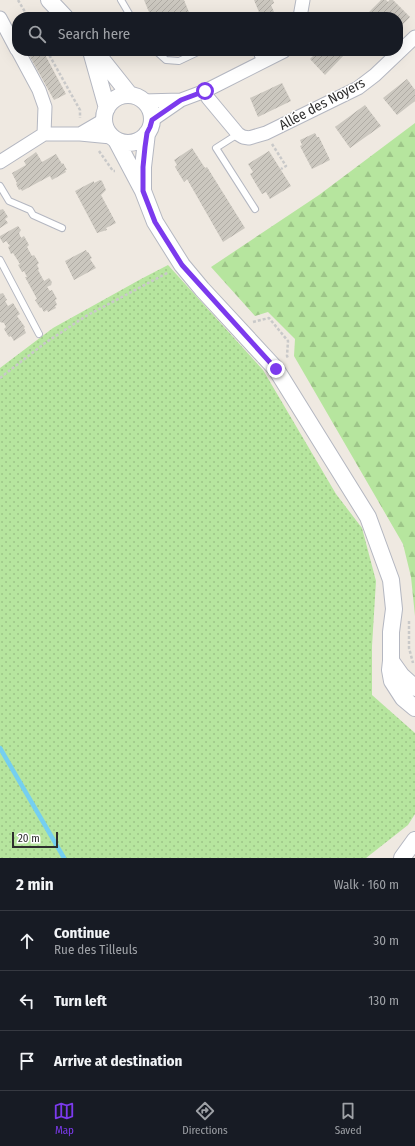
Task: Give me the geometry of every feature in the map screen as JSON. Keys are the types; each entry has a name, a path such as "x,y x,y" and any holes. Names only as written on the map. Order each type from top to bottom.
{"street":[{"path":"49,0 60,12"},
{"path":"301,12 303,0"},
{"path":"0,18 12,41"},
{"name":"Allée des Noyers","path":"403,48 415,37"},
{"path":"20,56 45,107 44,134"},
{"path":"92,56 105,114 105,126 114,138 143,191 155,222 182,265 276,369 368,517 390,580 394,609 391,632 390,670 392,681 403,698 415,708"},
{"path":"99,56 137,98 148,106 151,113 143,167 143,191"},
{"path":"0,162 44,134 80,134 114,138 123,142 136,141 149,126 181,100 205,91 275,56"},
{"name":"Allée des Noyers","path":"238,134 249,138 266,133 358,88 375,75 395,56"},
{"path":"205,91 208,98 238,134"},
{"path":"80,134 105,114 117,98 123,96 181,100"},
{"path":"391,661 401,675 415,688"},
{"path":"402,858 415,840"},
{"path":"402,858 415,848"}],"lane":[{"path":"121,0 129,12"},
{"path":"162,56 166,60 179,61 190,56"},
{"path":"258,56 262,63"},
{"path":"238,134 216,148 255,209"},
{"path":"0,186 9,201 30,210 33,215 62,228"},
{"path":"0,260 39,334"}],"path":[{"path":"18,0 25,12"},
{"path":"50,56 80,110 80,134"},
{"path":"266,133 286,166 281,169"},
{"path":"97,149 101,152 114,172 132,170"},
{"path":"0,378 45,343 86,316 182,265"}],"green space":[{"path":"415,123 415,616 411,577 403,544 294,356 295,339 268,312 255,316 211,267 319,195"},
{"path":"168,265 263,370 336,494 362,528 376,581 372,646 372,695 415,733 415,814 408,825 366,858 0,858 0,368 53,328"}],"building":[{"path":"144,0 184,0 189,12 149,12"},
{"path":"254,0 273,0 274,3 271,5 274,12 259,12"},
{"path":"381,0 386,0 388,2 393,0 410,17 403,24 403,12 369,12"},
{"path":"30,56 46,56 66,94 54,100"},
{"path":"313,56 343,56 325,75 310,59"},
{"path":"407,79 415,90 415,101 397,115 383,98"},
{"path":"282,83 291,101 258,117 250,98"},
{"path":"365,105 381,126 350,148 335,127"},
{"path":"315,133 317,137 319,137 330,160 312,169 300,146 302,145 300,140"},
{"path":"192,148 205,168 207,167 245,228 223,242 187,179 184,182 175,167 177,165 174,160"},
{"path":"269,151 291,186 270,199 266,192 262,194 250,174 253,172 248,164"},
{"path":"36,152 42,162 56,154 67,170 52,180 50,176 22,191 21,189 19,190 12,173 26,165 24,161"},
{"path":"100,180 102,181 106,190 101,195 116,223 106,228 107,230 97,233 75,191 94,181 94,183"},
{"path":"3,209 8,217 5,219 8,223 0,228 0,210"},
{"path":"18,226 21,230 19,233 21,238 24,236 29,245 27,247 32,256 34,255 39,263 37,265 38,270 44,281 49,278 52,282 51,285 47,287 50,291 52,290 57,299 55,300 57,305 55,306 56,308 48,312 47,310 44,312 41,307 40,308 35,300 37,299 25,277 27,277 24,271 22,272 18,265 20,264 13,253 11,254 8,247 10,246 6,241 3,243 0,238 0,236"},
{"path":"86,250 92,258 90,259 96,268 74,280 65,261"},
{"path":"3,293 7,300 5,301 8,306 13,303 20,314 17,316 25,327 26,333 14,341 11,336 9,337 4,329 6,327 4,323 0,322 0,294"}],"waterway":[{"path":"0,748 64,858"}],"route":[{"path":"205,91 181,100 152,120 147,133 145,147 143,191 155,222 182,265 276,369"}]}
